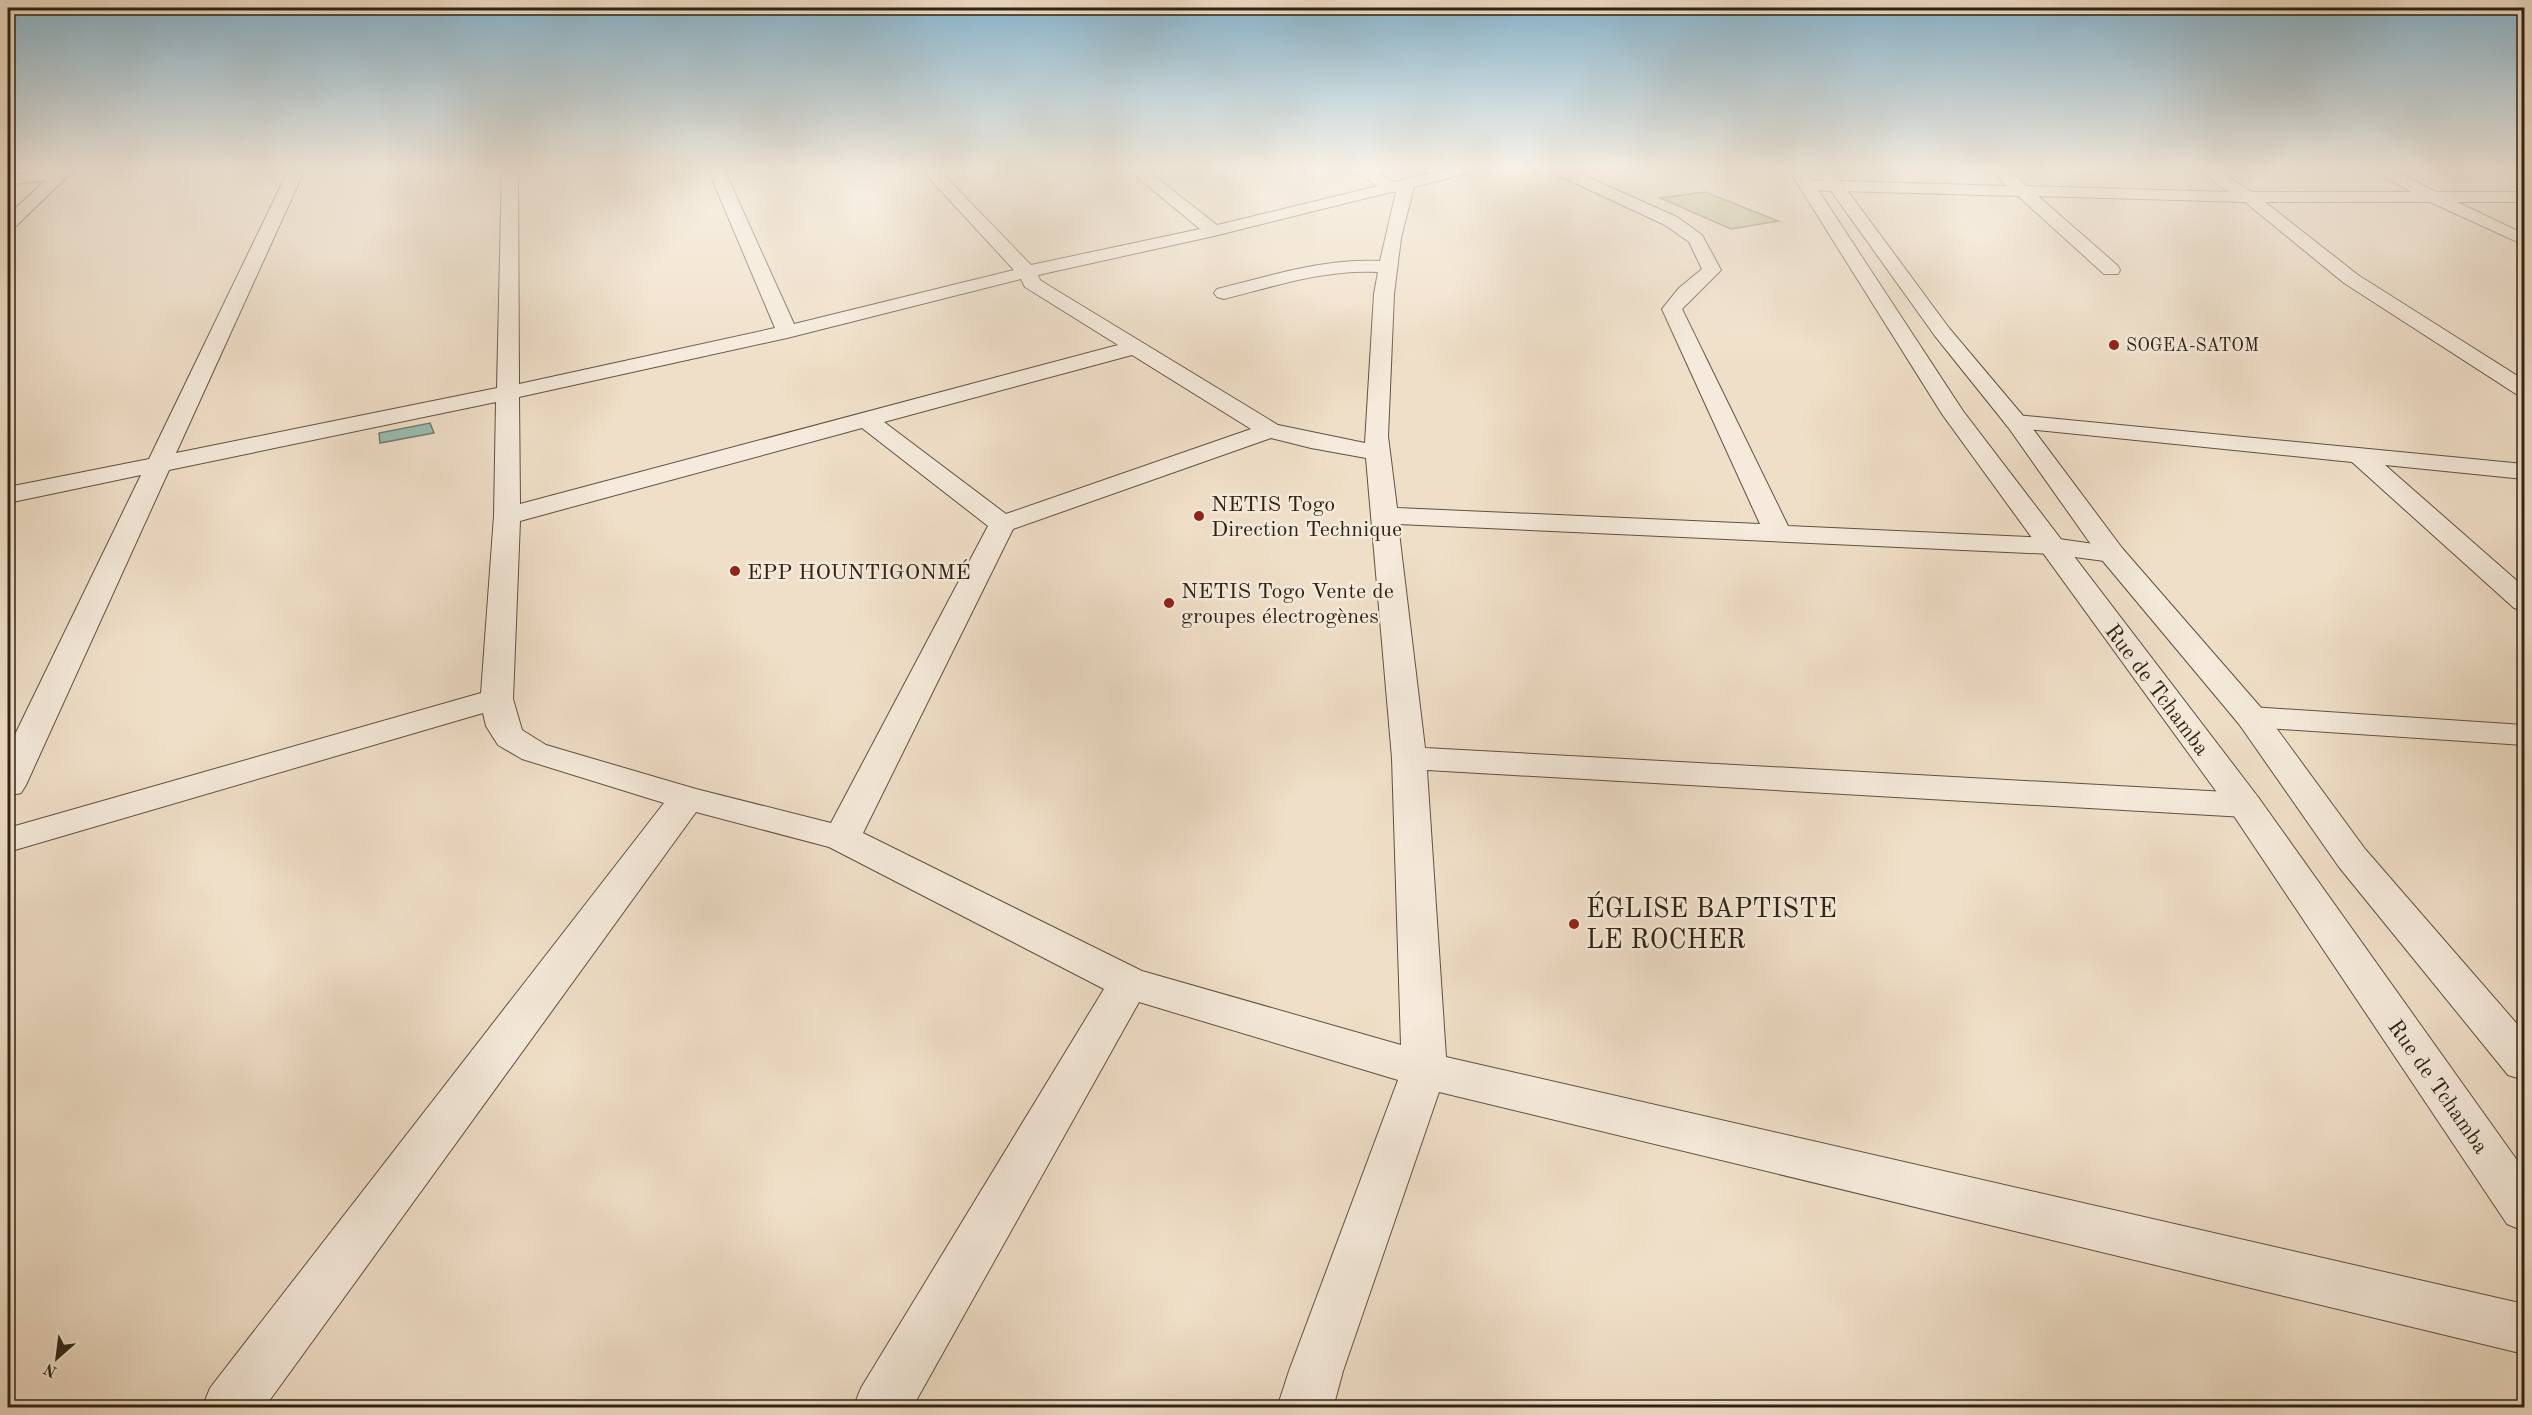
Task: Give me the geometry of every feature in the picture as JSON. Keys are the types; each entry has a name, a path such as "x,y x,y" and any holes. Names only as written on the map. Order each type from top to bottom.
{"street":[{"path":"8,785 267,233"},
{"path":"509,233 507,516 497,699 500,722 511,740 526,748 687,798 842,838 1130,983 1424,1070 2524,1329"},
{"path":"744,233 787,332"},
{"path":"990,233 1027,272 1032,283 1270,430 1311,441 1378,453"},
{"path":"8,495 507,393 787,332 1027,272 1205,233"},
{"path":"1305,1407 1424,1070 1409,758 1376,436 1384,306 1393,233"},
{"path":"1688,233 1696,239 1712,270 1686,292 1672,309 1779,535"},
{"name":"Rue de Tchamba","path":"1848,233 1954,414 2245,806 2524,1209"},
{"path":"1861,233 2016,422 2112,554 2252,717 2352,858 2524,1062"},
{"path":"2070,233 2111,270"},
{"path":"2295,233 2351,279 2524,389"},
{"path":"2509,233 2524,240"},
{"path":"1224,294 1327,268 1355,265 1389,267"},
{"path":"507,516 1136,347"},
{"path":"867,420 1002,524"},
{"path":"2016,422 2524,471"},
{"path":"842,838 1002,524 1270,430"},
{"path":"2359,455 2524,602"},
{"path":"1383,515 2052,546 2112,554"},
{"path":"8,840 497,699"},
{"path":"2252,717 2524,735"},
{"path":"1409,758 2245,806"},
{"path":"231,1407 687,798"},
{"path":"881,1407 1130,983"}],"water":[{"path":"430,423 434,433 380,443 379,433"}],"place":[{"name":"SOGEA-SATOM","path":"2114,345"},
{"name":"NETIS Togo Direction Technique","path":"1199,516"},
{"name":"EPP HOUNTIGONMÉ","path":"735,571"},
{"name":"NETIS Togo Vente de groupes électrogènes","path":"1169,603"},
{"name":"ÉGLISE BAPTISTE LE ROCHER","path":"1574,924"}]}
